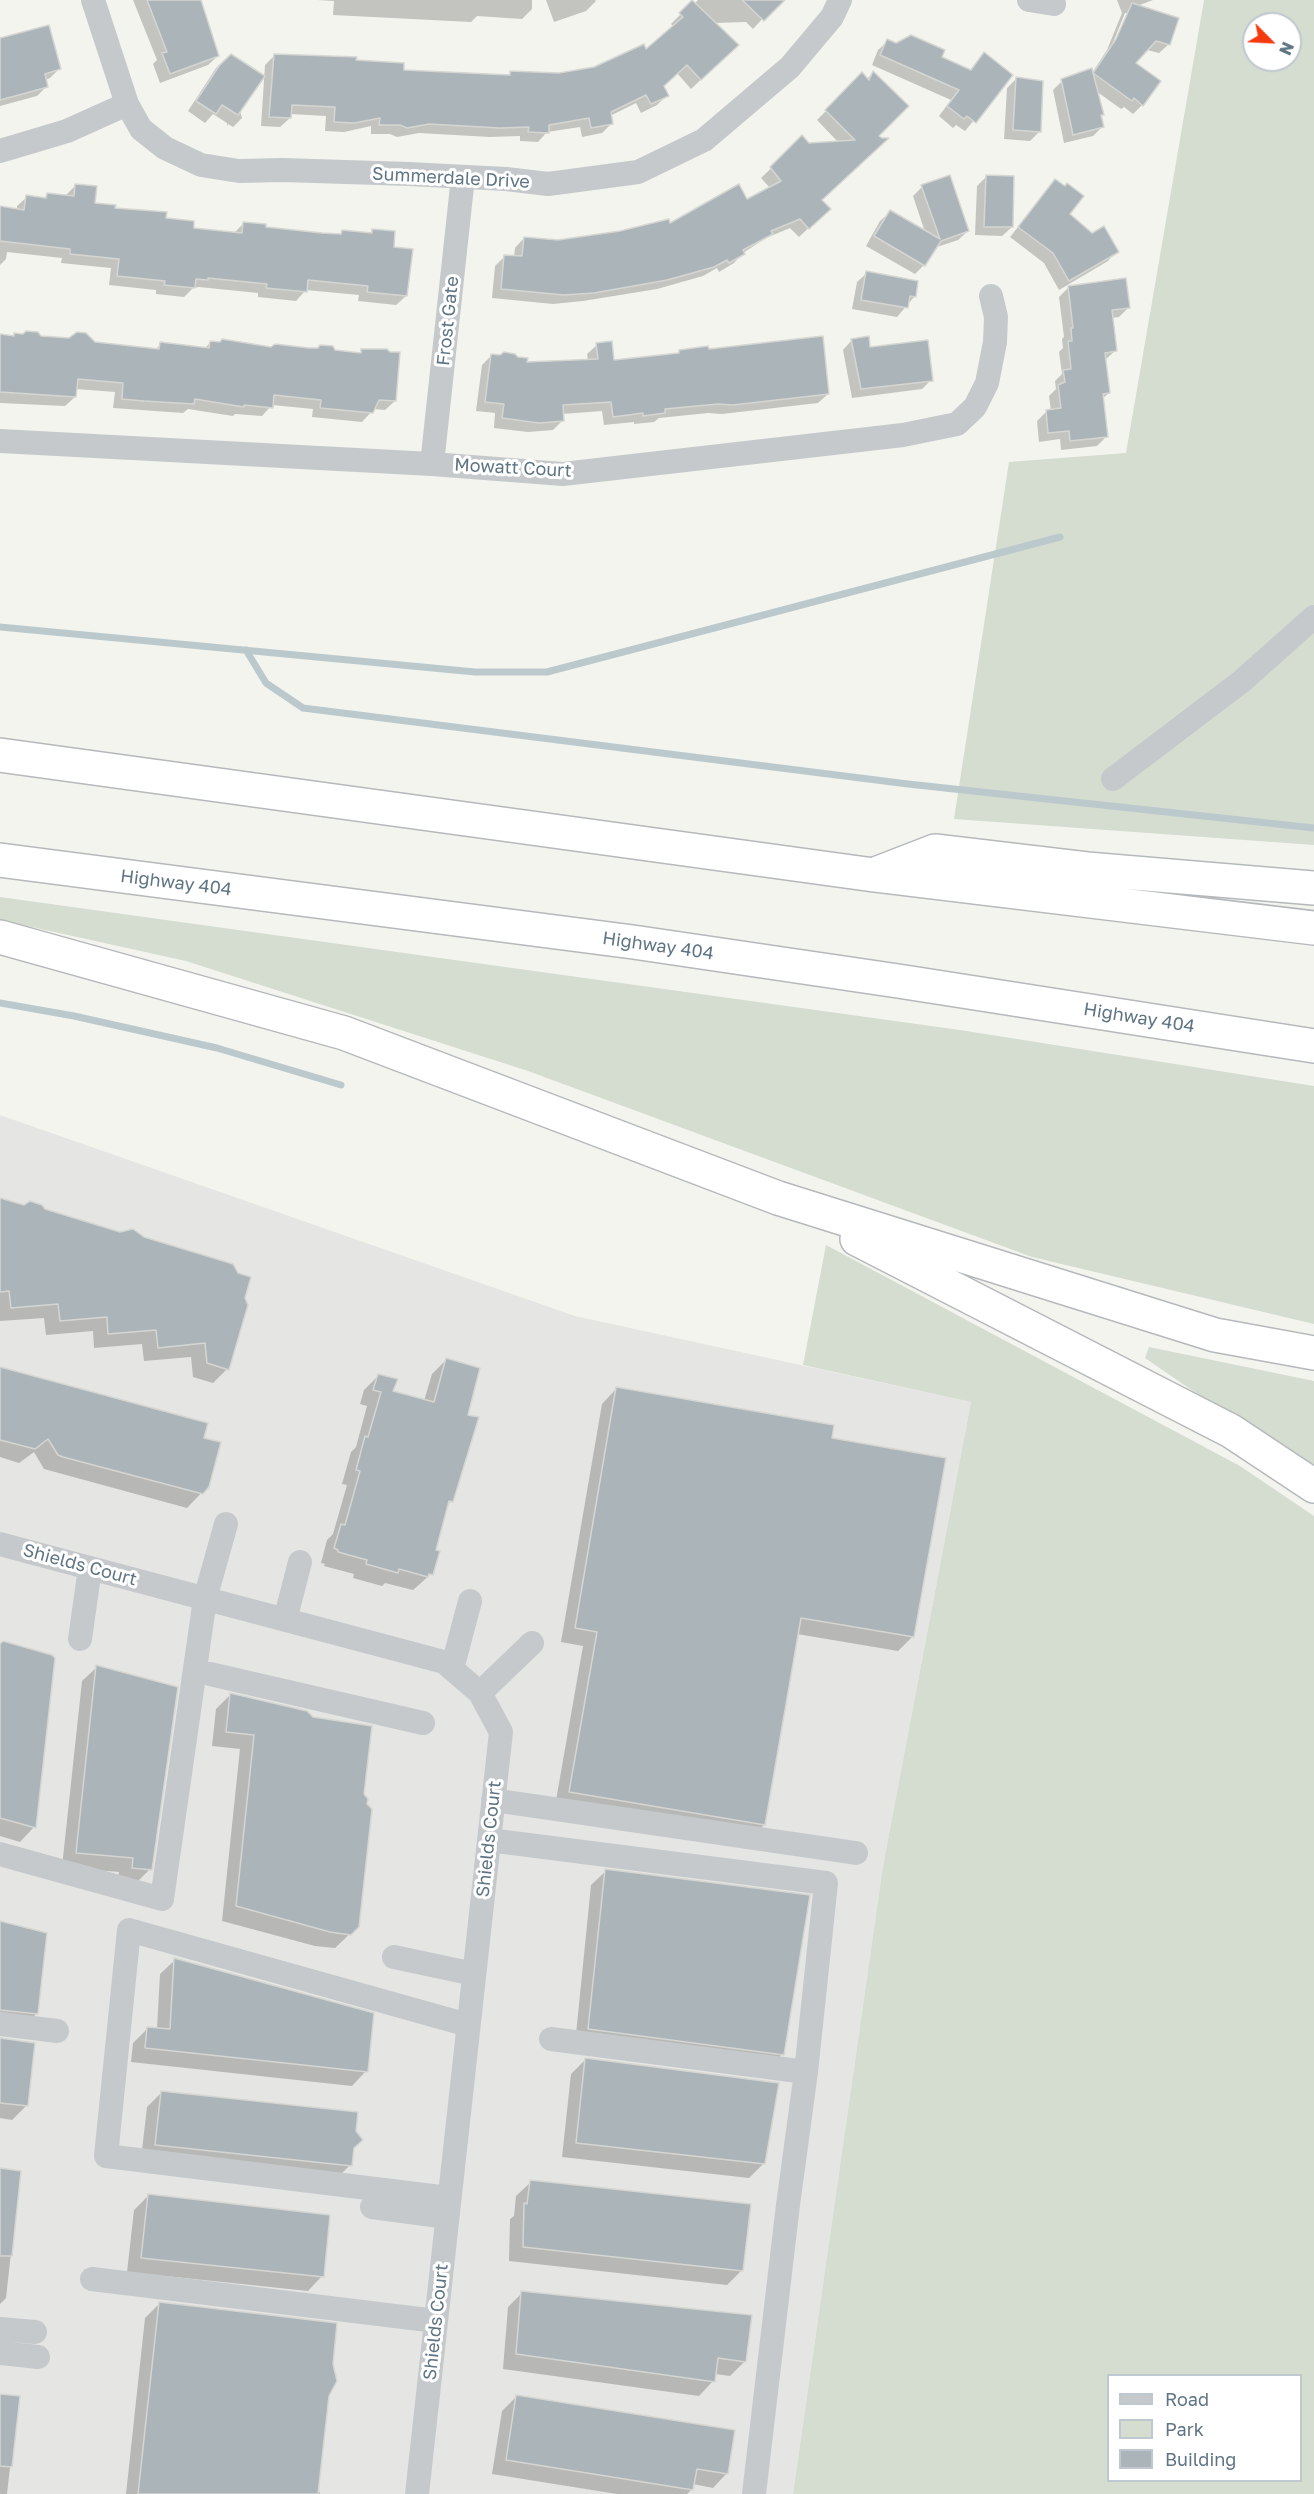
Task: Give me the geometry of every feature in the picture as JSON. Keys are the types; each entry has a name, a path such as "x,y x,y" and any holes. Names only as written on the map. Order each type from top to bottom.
{"highway":[{"path":"0,755 874,875 1314,928"},
{"path":"874,875 935,851 1087,869 1308,886"},
{"name":"Highway 404","path":"0,860 633,942 1314,1046"},
{"path":"0,937 344,1033 778,1198 1215,1335 1314,1353"},
{"path":"778,1198 1231,1431 1314,1486"}],"street":[{"name":"Summerdale Drive","path":"93,0 127,104 141,129 165,148 201,165 239,171 295,170 463,177 548,184 638,171 675,156 704,140 764,91 813,41 832,17 840,0"},
{"path":"1029,0 1054,4"},
{"path":"0,151 67,131 127,104"},
{"name":"Frost Gate","path":"432,464 463,177"},
{"name":"Mowatt Court","path":"0,441 432,464 562,474 903,435 957,424 975,407 987,383 995,342 996,317 991,297"},
{"path":"1113,779 1242,681 1314,617"},
{"path":"0,1854 162,1899 226,1524"},
{"name":"Shields Court","path":"0,1544 444,1662 480,1693 501,1732 417,2494"},
{"path":"285,1620 300,1562"},
{"path":"80,1639 90,1568"},
{"path":"177,1904 210,1674 213,1600"},
{"path":"452,1669 470,1601"},
{"path":"480,1693 532,1643"},
{"path":"210,1674 423,1723"},
{"path":"493,1800 856,1853"},
{"path":"489,1840 826,1883 806,2072 786,2217 754,2494"},
{"path":"448,2207 106,2157 129,1930 468,2025"},
{"path":"394,1957 474,1974"},
{"path":"0,2024 57,2031"},
{"path":"551,2039 806,2072"},
{"path":"372,2207 448,2207"},
{"path":"92,2278 436,2321"},
{"path":"0,2329 35,2332"},
{"path":"0,2354 38,2357"}],"shaded area":[{"path":"0,1115 575,1316 971,1402 883,1866 793,2494 0,2494"}],"green space":[{"path":"1204,0 1314,0 1314,845 954,819 1009,462 1126,453"},
{"path":"0,897 960,1030 1314,1086 1314,1324 1032,1257 528,1071 186,961 0,920"},
{"path":"826,1245 1240,1466 1314,1516 1314,2494 793,2494 883,1866 971,1402 803,1365"},
{"path":"1149,1347 1314,1381 1314,1465 1193,1391 1145,1358"}],"building":[{"path":"147,0 201,0 219,56 170,74 162,53 167,52"},
{"path":"692,0 739,45 701,80 687,65 664,86 669,96 651,104 646,95 611,112 613,124 591,128 589,118 549,125 549,133 528,132 529,127 500,128 429,124 407,128 400,125 379,125 380,118 354,123 334,122 335,107 292,105 291,118 269,117 274,54 357,57 356,60 404,63 404,70 510,75 510,71 559,73 594,67 644,44 646,49 683,17 679,13"},
{"path":"742,0 785,0 764,21"},
{"path":"1132,3 1179,18 1170,45 1156,41 1136,63 1161,81 1143,106 1134,98 1132,101 1093,73 1116,39"},
{"path":"49,25 61,69 45,74 48,87 0,100 0,38"},
{"path":"911,35 945,50 942,57 971,70 984,52 1013,75 976,123 967,116 964,119 947,106 959,90 880,55 887,39 896,43"},
{"path":"231,54 265,76 238,115 222,105 216,114 196,101 219,66"},
{"path":"1092,68 1104,115 1101,115 1104,127 1073,135 1061,79"},
{"path":"873,71 909,106 879,136 889,138 822,200 831,209 809,229 800,219 771,231 773,234 743,250 745,254 729,263 727,260 714,267 667,280 594,293 564,295 501,289 504,255 522,256 524,237 558,240 620,231 669,219 670,223 739,184 747,199 781,181 770,167 802,135 809,143 855,140 825,110 862,72 869,80"},
{"path":"1016,77 1043,81 1041,132 1013,130"},
{"path":"950,175 969,231 941,241 925,266 874,236 890,210 940,239 921,185"},
{"path":"986,175 1014,176 1013,227 984,227"},
{"path":"1055,179 1065,186 1067,183 1084,196 1070,214 1092,233 1104,226 1119,252 1069,281 1053,253 1018,227"},
{"path":"75,184 97,186 95,203 116,205 115,208 167,212 166,218 194,221 194,228 242,233 243,222 322,233 341,234 342,230 372,233 372,229 395,231 394,247 413,249 407,296 367,292 368,286 308,280 307,292 266,288 267,284 208,278 208,280 196,279 195,288 164,285 165,281 117,276 119,259 70,254 70,249 0,241 0,206 24,210 26,195 46,198 47,193 74,196"},
{"path":"866,271 918,281 916,297 910,296 908,308 861,300"},
{"path":"1126,278 1130,308 1112,310 1117,351 1105,353 1110,393 1103,394 1108,437 1070,441 1069,431 1048,433 1046,410 1061,408 1058,385 1065,382 1063,370 1071,369 1068,341 1072,341 1071,328 1073,328 1068,286"},
{"path":"26,331 38,332 41,336 69,338 77,332 86,333 95,342 159,349 160,342 209,348 210,341 220,342 222,339 271,347 275,344 309,348 318,348 320,345 333,346 335,350 361,353 361,349 387,349 390,352 400,352 396,401 379,400 373,413 320,408 321,400 274,395 273,408 244,405 244,407 195,399 194,404 144,401 122,399 123,383 78,379 76,397 0,392 0,334 14,336 14,333 23,334"},
{"path":"823,336 829,394 733,405 718,404 665,409 665,413 643,416 643,413 613,417 611,402 563,405 564,421 539,423 502,418 504,404 485,402 491,354 500,355 504,352 515,354 518,357 528,358 527,362 598,359 596,343 612,341 614,360 679,353 679,350 708,346 709,349"},
{"path":"869,336 870,347 928,340 933,381 861,389 851,339"},
{"path":"0,1198 24,1205 30,1201 42,1205 45,1209 120,1232 133,1229 144,1237 233,1264 238,1273 251,1277 245,1298 248,1305 229,1370 207,1363 205,1343 158,1348 156,1330 108,1334 107,1317 60,1321 58,1304 11,1308 9,1291 0,1292"},
{"path":"446,1358 480,1368 468,1415 479,1417 453,1502 449,1501 436,1550 440,1551 433,1575 429,1574 428,1577 399,1569 398,1573 366,1564 367,1560 338,1552 334,1548 341,1524 345,1525 360,1471 356,1470 365,1436 368,1437 381,1392 373,1390 378,1374 398,1379 393,1391 434,1402"},
{"path":"0,1367 208,1423 204,1438 221,1442 209,1487 203,1494 63,1457 58,1455 48,1439 35,1449 0,1440"},
{"path":"616,1387 834,1425 832,1438 946,1458 914,1637 801,1618 765,1825 569,1792 597,1632 575,1628"},
{"path":"3,1641 52,1655 55,1658 36,1828 0,1818 0,1644"},
{"path":"96,1665 178,1687 152,1870 132,1868 133,1858 76,1853"},
{"path":"230,1693 307,1711 313,1717 372,1726 364,1794 368,1799 367,1804 372,1809 359,1927 351,1935 330,1932 236,1906 254,1735 226,1732"},
{"path":"605,1869 810,1895 784,2055 588,2029"},
{"path":"0,1921 47,1933 38,2014 0,2010"},
{"path":"174,1958 374,2013 368,2072 145,2048 147,2027 170,2029"},
{"path":"0,2038 35,2043 28,2106 0,2103"},
{"path":"585,2058 779,2083 765,2164 576,2143"},
{"path":"161,2091 358,2112 356,2131 363,2140 354,2148 352,2166 155,2145"},
{"path":"0,2168 21,2171 12,2256 0,2256"},
{"path":"530,2180 751,2204 743,2271 523,2247 524,2203 527,2204"},
{"path":"148,2194 330,2215 324,2277 141,2258"},
{"path":"521,2291 752,2315 746,2362 718,2358 715,2382 516,2354"},
{"path":"159,2302 337,2323 333,2364 337,2381 329,2396 318,2494 138,2494"},
{"path":"0,2394 20,2396 12,2467 0,2466"},
{"path":"516,2395 735,2430 728,2474 697,2469 693,2490 506,2460"}],"waterway":[{"path":"0,627 475,672 547,672 1060,537"},
{"path":"246,650 266,683 303,708 908,784 1314,828"},
{"path":"0,1003 74,1016 217,1048 341,1085"}]}
